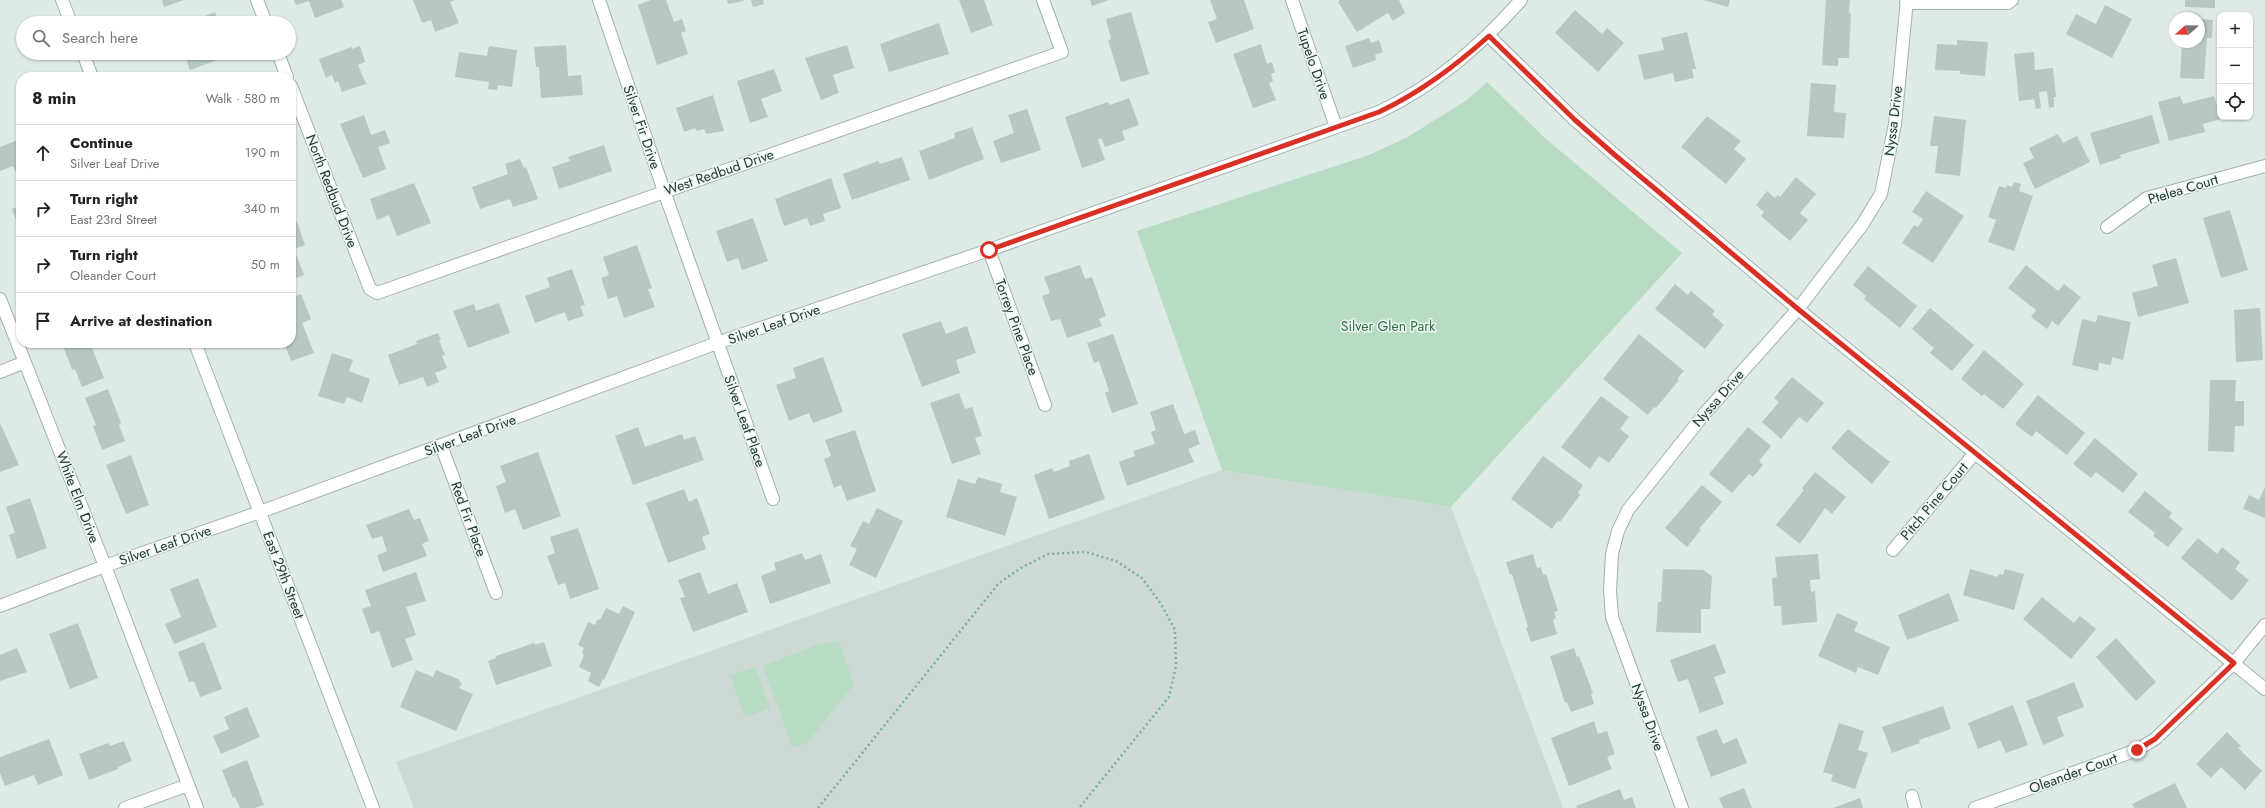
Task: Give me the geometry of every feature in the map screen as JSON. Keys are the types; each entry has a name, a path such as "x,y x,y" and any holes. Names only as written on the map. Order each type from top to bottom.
{"street":[{"path":"62,0 68,16"},
{"path":"258,0 264,16"},
{"name":"Silver Fir Drive","path":"599,0 718,343"},
{"name":"West Redbud Drive","path":"377,293 1062,52 1044,0"},
{"name":"Tupelo Drive","path":"1292,0 1336,127"},
{"name":"Silver Leaf Drive","path":"0,606 105,566 260,512 718,343 989,250 1336,127 1400,102 1448,72 1489,36 1521,0"},
{"path":"1906,1 2008,3 2012,0"},
{"name":"Nyssa Drive","path":"1682,808 1612,617 1610,591 1612,554 1618,531 1628,510 1643,488 1705,413 1798,309 1862,225 1881,194 1895,124 1906,1"},
{"path":"1489,36 1575,120 1616,156 1798,309 2265,689"},
{"path":"86,60 90,72"},
{"path":"281,60 285,72"},
{"name":"North Redbud Drive","path":"296,99 370,289 377,293"},
{"name":"Ptelea Court","path":"2107,227 2147,198 2265,166"},
{"name":"Torrey Pine Place","path":"989,250 1045,405"},
{"name":"White Elm Drive","path":"0,299 16,339"},
{"name":"Silver Leaf Place","path":"718,343 773,499"},
{"name":"White Elm Drive","path":"19,348 105,566 196,808"},
{"name":"East 29th Street","path":"197,348 373,808"},
{"path":"0,372 25,362"},
{"name":"Red Fir Place","path":"442,445 496,593"},
{"name":"Pitch Pine Court","path":"1893,550 1975,452"},
{"name":"Oleander Court","path":"1975,808 2137,750 2155,739 2234,663 2265,625"},
{"path":"125,808 188,784"},
{"path":"1912,796 1915,808"}],"path":[{"path":"818,808 999,583 1021,568 1048,554 1086,552 1116,561 1142,578 1161,604 1175,630 1176,666 1169,697 1079,808"}],"shaded area":[{"path":"1222,470 1451,507 1563,808 414,808 396,762"}],"green space":[{"name":"Silver Glen Park","path":"1487,82 1545,138 1682,253 1451,507 1222,470 1137,231 1369,155 1406,138 1467,100"},
{"path":"839,641 854,684 808,742 793,748 763,666 817,645"},
{"path":"755,667 770,708 745,717 730,676"}],"building":[{"path":"162,0 184,0 164,7"},
{"path":"294,0 341,0 344,7 315,18 309,1 296,5"},
{"path":"413,0 455,0 450,2 459,23 435,32 431,20 422,23"},
{"path":"651,0 666,0 674,22 682,19 686,31 681,33 688,54 657,65 638,5"},
{"path":"727,0 743,0 744,1 728,4"},
{"path":"751,0 763,0 764,4 753,7"},
{"path":"959,0 984,0 993,25 971,33"},
{"path":"1090,0 1109,0 1092,6"},
{"path":"1210,0 1244,0 1254,29 1216,43 1208,22 1217,19"},
{"path":"1340,0 1399,0 1405,13 1393,21 1388,13 1357,32 1338,2"},
{"path":"1704,0 1730,0 1728,7"},
{"path":"1826,0 1850,0 1849,13 1851,13 1849,58 1838,58 1838,66 1822,65"},
{"path":"2185,0 2215,0 2215,8 2185,7"},
{"path":"2105,5 2132,19 2112,58 2066,34 2076,14 2096,24"},
{"path":"1575,10 1602,34 1607,28 1624,43 1598,72 1555,33"},
{"path":"215,12 216,16 205,16"},
{"path":"1131,12 1149,74 1121,82 1108,40 1111,39 1106,19"},
{"path":"2205,19 2213,20 2212,38 2207,38 2204,79 2180,78 2182,48 2205,48"},
{"path":"939,23 949,54 889,72 880,44"},
{"path":"1687,32 1696,69 1692,69 1694,78 1675,82 1673,73 1644,80 1638,55 1664,50 1661,38"},
{"path":"1369,38 1371,43 1379,40 1383,52 1375,55 1376,60 1353,68 1345,46"},
{"path":"1957,40 1988,42 1985,76 1960,74 1960,71 1935,70 1937,44 1957,45"},
{"path":"1261,44 1267,64 1272,62 1275,72 1271,74 1273,81 1269,83 1276,100 1253,108 1233,54"},
{"path":"566,45 568,76 581,75 583,95 541,98 539,67 536,67 534,47"},
{"path":"847,45 854,68 833,75 839,93 821,100 805,58"},
{"path":"360,46 365,62 358,65 366,84 342,92 338,81 335,83 332,75 326,78 319,59 352,47 352,49"},
{"path":"489,46 517,50 512,87 498,85 497,90 488,89 489,82 455,77 459,52 487,56"},
{"path":"2034,52 2035,70 2053,68 2056,97 2054,97 2054,107 2049,108 2047,91 2039,92 2041,108 2036,109 2034,99 2019,101 2014,54"},
{"path":"186,60 217,60 190,70"},
{"path":"774,69 782,91 761,99 768,117 750,123 737,81"},
{"path":"1811,83 1836,85 1834,112 1846,113 1844,138 1807,136"},
{"path":"713,95 724,131 706,134 704,129 697,131 695,128 684,132 676,108"},
{"path":"2180,96 2183,104 2214,96 2217,106 2217,120 2203,124 2205,132 2169,141 2158,102"},
{"path":"1129,98 1139,125 1122,131 1125,140 1105,147 1101,138 1098,140 1105,160 1082,168 1065,117 1108,102 1110,105"},
{"path":"1027,109 1041,150 1001,163 993,141 1014,133 1008,115"},
{"path":"364,115 371,135 385,130 390,143 378,147 386,169 363,178 340,124"},
{"path":"2152,115 2160,143 2120,155 2121,158 2100,165 2090,133"},
{"path":"1707,116 1741,141 1734,149 1746,159 1726,184 1681,147"},
{"path":"1934,116 1966,120 1960,176 1935,173 1938,146 1930,146"},
{"path":"972,127 984,159 929,180 919,151 955,138 954,133"},
{"path":"2058,134 2063,143 2077,136 2090,162 2035,189 2023,163 2034,158 2029,148"},
{"path":"16,141 16,173 13,166 0,171 0,147"},
{"path":"604,145 612,171 559,189 552,167 570,161 568,157"},
{"path":"902,157 910,180 852,200 843,174 878,161 880,164"},
{"path":"520,159 524,168 526,167 538,199 513,207 510,199 480,209 472,187 508,174 505,164"},
{"path":"1796,177 1816,194 1800,213 1808,220 1790,241 1761,216 1764,212 1756,205 1767,191 1775,198 1778,195 1780,197"},
{"path":"831,178 841,208 823,214 825,221 810,226 807,218 784,226 775,199"},
{"path":"2014,182 2021,184 2019,191 2033,196 2014,251 1988,242 1996,220 1988,217 1999,186 2006,188 2007,185 2012,187"},
{"path":"414,183 431,223 397,236 389,215 377,220 370,199"},
{"path":"1926,191 1964,216 1933,263 1902,243 1914,225 1918,227 1923,219 1912,212"},
{"path":"16,208 16,220 12,209"},
{"path":"2230,210 2248,270 2221,278 2203,218"},
{"path":"753,218 768,261 742,270 738,258 727,262 716,231"},
{"path":"296,222 305,245 296,248"},
{"path":"637,245 652,288 648,289 655,307 624,318 617,296 608,299 601,278 609,275 603,257"},
{"path":"296,254 304,275 296,278"},
{"path":"2176,258 2189,303 2138,317 2132,293 2158,286 2152,265"},
{"path":"1080,265 1085,279 1092,277 1106,316 1099,319 1102,326 1067,338 1060,319 1051,321 1042,296 1050,293 1044,277"},
{"path":"2026,265 2058,291 2064,284 2081,297 2058,326 2052,321 2047,329 2031,317 2036,310 2008,288"},
{"path":"1868,266 1917,306 1900,328 1864,299 1866,296 1853,285"},
{"path":"572,269 585,305 580,306 584,316 568,321 565,312 535,323 525,296 550,287 547,278"},
{"path":"1675,284 1688,295 1691,291 1715,311 1712,314 1724,325 1705,349 1655,309"},
{"path":"301,294 311,319 302,323 314,353 291,361 286,348 296,348 296,296"},
{"path":"499,303 510,333 468,348 453,311 474,304 476,311"},
{"path":"1930,308 1974,345 1952,371 1930,353 1934,348 1912,329"},
{"path":"2260,308 2263,360 2236,362 2234,310"},
{"path":"2098,315 2131,322 2123,360 2112,357 2111,365 2099,363 2098,371 2072,365 2082,319 2096,322"},
{"path":"941,321 946,334 967,326 976,353 956,360 960,373 922,387 902,334"},
{"path":"438,333 445,355 442,356 447,368 435,373 439,382 427,387 423,377 399,385 388,355 417,344 416,341"},
{"path":"1113,334 1138,404 1112,413 1105,393 1109,391 1099,361 1094,363 1087,343"},
{"path":"1639,334 1684,371 1677,379 1679,380 1656,408 1654,407 1648,415 1603,379"},
{"path":"64,348 92,348 104,378 82,387 75,369 72,370"},
{"path":"1984,350 2024,384 2003,409 1984,394 1982,396 1961,379"},
{"path":"332,353 353,360 349,371 370,379 362,403 347,397 344,404 318,396"},
{"path":"823,357 843,412 813,423 809,413 789,421 776,385 796,378 793,368"},
{"path":"1792,377 1824,403 1807,423 1799,417 1781,439 1762,422 1779,402 1774,398"},
{"path":"2210,380 2236,380 2235,401 2244,401 2244,426 2235,426 2234,452 2208,451"},
{"path":"108,389 121,423 119,425 125,441 102,450 93,426 96,425 85,398"},
{"path":"959,393 965,409 972,407 982,436 975,438 981,454 952,464 930,403"},
{"path":"2038,395 2085,433 2067,455 2036,431 2032,437 2015,424"},
{"path":"1601,396 1629,417 1620,429 1629,436 1609,463 1599,456 1590,469 1561,447"},
{"path":"1173,404 1184,434 1195,430 1200,444 1188,449 1194,462 1127,486 1119,462 1135,456 1133,451 1155,444 1151,432 1156,430 1150,412"},
{"path":"0,423 19,465 0,472"},
{"path":"638,427 645,447 682,434 684,440 695,436 704,460 633,485 615,436"},
{"path":"1748,427 1771,446 1759,461 1763,465 1753,477 1749,474 1732,493 1709,474"},
{"path":"1848,429 1890,462 1872,484 1831,448"},
{"path":"855,430 876,491 847,501 841,485 834,488 824,459 831,456 825,440"},
{"path":"2095,438 2138,474 2123,493 2096,472 2091,478 2073,464"},
{"path":"538,452 561,516 523,530 515,509 505,513 496,486 506,482 500,466"},
{"path":"1089,454 1105,499 1049,519 1034,475 1052,468 1054,472 1070,466 1069,461"},
{"path":"131,455 149,505 126,514 106,465"},
{"path":"1543,456 1583,485 1578,493 1580,495 1560,522 1558,520 1552,529 1511,499"},
{"path":"1815,472 1846,497 1832,514 1825,508 1800,544 1776,525 1804,490 1802,488"},
{"path":"978,477 1002,484 1000,492 1017,497 1005,536 946,517 958,479 975,484"},
{"path":"1702,485 1722,502 1699,529 1701,530 1687,547 1665,528"},
{"path":"2265,487 2265,518 2243,509 2249,495 2259,500"},
{"path":"684,489 689,502 697,498 710,534 702,537 706,549 668,563 646,503"},
{"path":"2145,491 2172,513 2169,517 2183,529 2168,547 2153,536 2155,533 2128,512"},
{"path":"30,498 47,548 17,559 9,535 15,533 6,507"},
{"path":"877,508 903,521 876,578 849,565 857,549 850,546 863,521 869,524"},
{"path":"409,509 414,520 420,518 429,541 422,544 427,556 383,572 377,555 387,551 382,536 372,539 366,525"},
{"path":"578,528 599,589 570,599 565,583 558,585 547,556 555,553 550,537"},
{"path":"2198,538 2217,554 2222,547 2240,562 2235,569 2249,580 2232,601 2181,558"},
{"path":"802,553 805,560 821,554 831,583 770,604 761,576 776,570 774,563"},
{"path":"1533,554 1537,568 1541,567 1543,575 1546,574 1558,611 1554,612 1556,618 1553,620 1557,634 1531,642 1512,574 1510,575 1506,562"},
{"path":"1818,554 1820,579 1810,580 1811,592 1815,591 1817,622 1782,625 1781,606 1774,606 1772,578 1777,577 1775,557"},
{"path":"1663,569 1703,570 1712,576 1710,609 1701,609 1701,633 1656,632 1658,602 1661,602"},
{"path":"1970,569 1998,577 1999,574 2003,575 2005,569 2024,574 2014,610 1963,595"},
{"path":"416,572 426,601 406,607 416,635 405,639 413,660 392,668 379,631 371,634 362,609 371,606 365,590"},
{"path":"700,572 708,594 737,583 748,612 693,632 680,598 685,597 678,580"},
{"path":"198,578 217,627 174,644 165,624 181,617 170,589"},
{"path":"1949,593 1959,621 1907,640 1898,615"},
{"path":"2042,597 2074,623 2080,616 2096,629 2071,659 2023,619"},
{"path":"623,606 635,612 604,680 603,679 599,687 588,681 591,673 579,667 584,655 582,653 584,648 578,645 588,622 595,625 598,619 600,620 606,608 619,614"},
{"path":"1837,613 1858,622 1854,631 1890,647 1878,675 1858,667 1856,673 1818,656"},
{"path":"78,623 98,678 70,689 49,634"},
{"path":"2116,638 2156,682 2136,701 2096,657"},
{"path":"204,642 222,689 200,697 194,681 189,682 178,652"},
{"path":"544,642 552,666 496,685 488,661 496,658 496,656 534,643 535,645"},
{"path":"1715,644 1726,673 1714,677 1724,704 1700,713 1688,679 1678,682 1670,660"},
{"path":"17,648 27,672 0,681 0,655"},
{"path":"1574,648 1577,657 1579,656 1593,693 1591,694 1594,704 1571,712 1567,702 1565,703 1550,656"},
{"path":"416,670 433,677 436,670 460,680 459,682 462,683 459,688 473,694 456,731 400,707"},
{"path":"2074,682 2084,707 2057,717 2064,736 2043,745 2026,701"},
{"path":"2013,705 2028,745 2006,753 2000,740 1978,749 1968,723"},
{"path":"1943,706 1951,729 1919,740 1920,743 1892,753 1882,727"},
{"path":"247,707 260,737 221,754 213,736 229,729 224,717"},
{"path":"1594,721 1598,734 1607,731 1615,754 1607,757 1612,769 1569,786 1551,738"},
{"path":"1839,723 1864,731 1858,750 1868,753 1855,789 1831,781 1833,775 1823,772"},
{"path":"1717,729 1723,744 1737,738 1747,763 1711,777 1696,737"},
{"path":"2227,732 2241,746 2238,748 2262,771 2245,790 2221,767 2211,778 2196,764"},
{"path":"49,739 63,775 38,785 34,775 5,786 0,773 0,757"},
{"path":"124,741 132,761 118,767 118,769 89,780 79,754 108,743 110,746"},
{"path":"247,760 264,805 255,808 240,808 235,797 233,798 222,770"},
{"path":"2175,783 2187,808 2134,808 2132,804"},
{"path":"1744,788 1752,808 1723,808 1719,798"},
{"path":"1620,789 1624,800 1632,797 1636,808 1577,808 1576,806"},
{"path":"1860,798 1863,808 1833,808"}],"route":[{"path":"989,250 1379,112 1400,102 1448,72 1489,36 1575,120 1616,156 1798,309 2234,663 2155,739 2137,750"}]}
